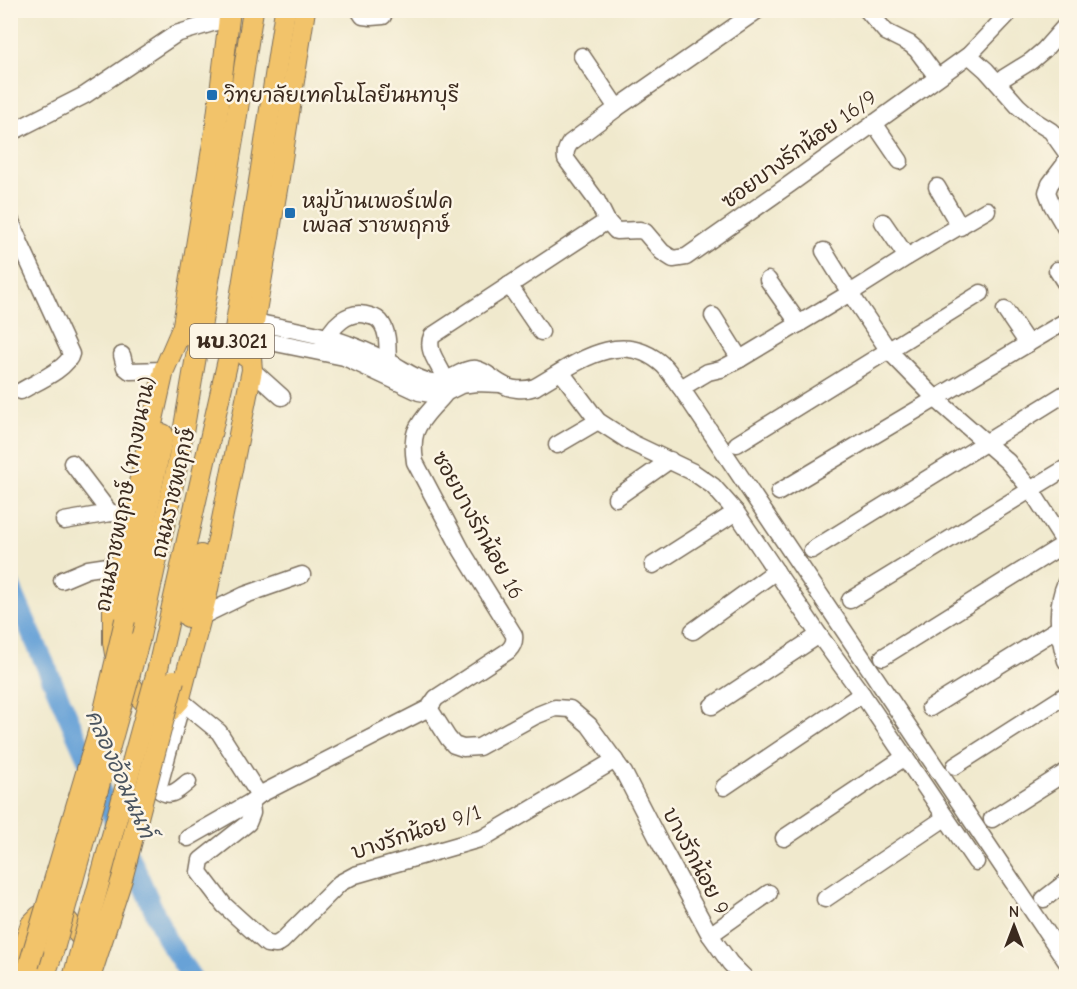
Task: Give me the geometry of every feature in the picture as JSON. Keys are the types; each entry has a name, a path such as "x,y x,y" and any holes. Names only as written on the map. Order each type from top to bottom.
{"main road":[{"name":"ถนนราชพฤกษ์","path":"44,978 54,950 139,641 178,462 253,10"},
{"name":"ถนนราชพฤกษ์","path":"73,978 158,668 235,329 285,10"},
{"name":"นบ.3021","path":"90,978 122,879 174,681 242,370 252,335 305,11"},
{"name":"ถนนราชพฤกษ์ (ทางขนาน)","path":"27,972 102,719 125,620 183,326 216,125 230,14"},
{"path":"183,326 164,370 113,600 113,642 120,668 136,694 155,710 162,712 170,711 181,701 207,594 252,370 252,335"},
{"path":"12,978 31,924 39,916 48,912 57,913 67,920 84,940 98,964 100,978"}],"street":[{"path":"359,10 363,16 383,16"},
{"path":"445,387 430,350 432,336 608,221 597,201 566,159 566,148 570,143 758,10"},
{"path":"867,10 886,32 917,50 937,77"},
{"path":"10,133 85,94 176,34 230,14"},
{"name":"ซอยบางรักน้อย 16/9","path":"608,221 616,231 640,230 645,232 662,252 673,259 686,257 969,55 1008,14"},
{"path":"997,82 1031,61 1066,25"},
{"path":"969,55 986,70 1018,106 1051,131 1066,152"},
{"path":"582,56 617,108"},
{"path":"874,123 900,161"},
{"path":"1066,160 1047,192 1066,229"},
{"path":"937,187 960,226"},
{"path":"683,393 714,381 721,369 987,210"},
{"path":"10,219 71,354 69,361 63,366 21,391"},
{"path":"882,222 907,257"},
{"path":"824,251 889,351 936,399 1008,462 1031,490 1066,544 882,657"},
{"path":"768,280 799,324"},
{"path":"509,285 542,332"},
{"path":"737,444 981,293"},
{"path":"1005,310 1028,344"},
{"path":"325,345 336,325 343,319 355,314 369,315 384,326 387,338 387,361"},
{"path":"713,316 740,359"},
{"path":"778,492 1066,321"},
{"path":"252,335 325,345 348,343 422,380 445,387"},
{"path":"325,345 344,357 419,392 431,394 445,387 476,382 529,389 580,360 613,349 631,349 651,356 665,367 1066,961"},
{"path":"122,356 125,367 130,371 164,370"},
{"path":"252,370 282,397"},
{"path":"561,372 598,421 632,443 693,472 713,486 736,513 976,862"},
{"name":"ซอยบางรักน้อย 16","path":"429,708 436,698 508,651 515,641 514,635 462,551 415,462 414,436 419,423 445,387"},
{"path":"812,550 1066,393"},
{"path":"557,446 598,421"},
{"path":"616,498 670,460"},
{"path":"72,463 110,513"},
{"path":"849,600 1066,468"},
{"path":"64,521 110,513 132,514"},
{"path":"653,565 736,513"},
{"path":"62,580 88,569 121,564"},
{"path":"693,631 776,572"},
{"path":"200,617 245,595 302,575"},
{"path":"1066,582 1060,603 1059,628 1066,661"},
{"path":"930,708 1059,628"},
{"path":"712,706 819,635"},
{"path":"724,787 862,694"},
{"path":"956,766 1066,694"},
{"path":"188,782 175,793 166,794 158,789 181,701 219,732 255,798"},
{"path":"188,838 255,798 429,708 448,738 463,748 479,747 535,716 555,708 570,709 589,725 615,760"},
{"path":"784,838 905,757"},
{"name":"บางรักน้อย 9/1","path":"255,798 248,823 201,860 200,872 224,905 267,944 276,945 340,883 355,875 483,838 615,760"},
{"name":"บางรักน้อย 9","path":"615,760 710,936 730,963 745,978"},
{"path":"992,819 1066,771"},
{"path":"825,899 945,818"},
{"path":"1044,899 1066,882"},
{"path":"710,936 769,894"}],"waterway":[{"name":"คลองอ้อมนนท์","path":"10,585 167,940 192,978"}],"place":[{"name":"วิทยาลัยเทคโนโลยีนนทบุรี","path":"212,95"},
{"name":"หมู่บ้านเพอร์เฟค เพลส ราชพฤกษ์","path":"290,213"}]}
